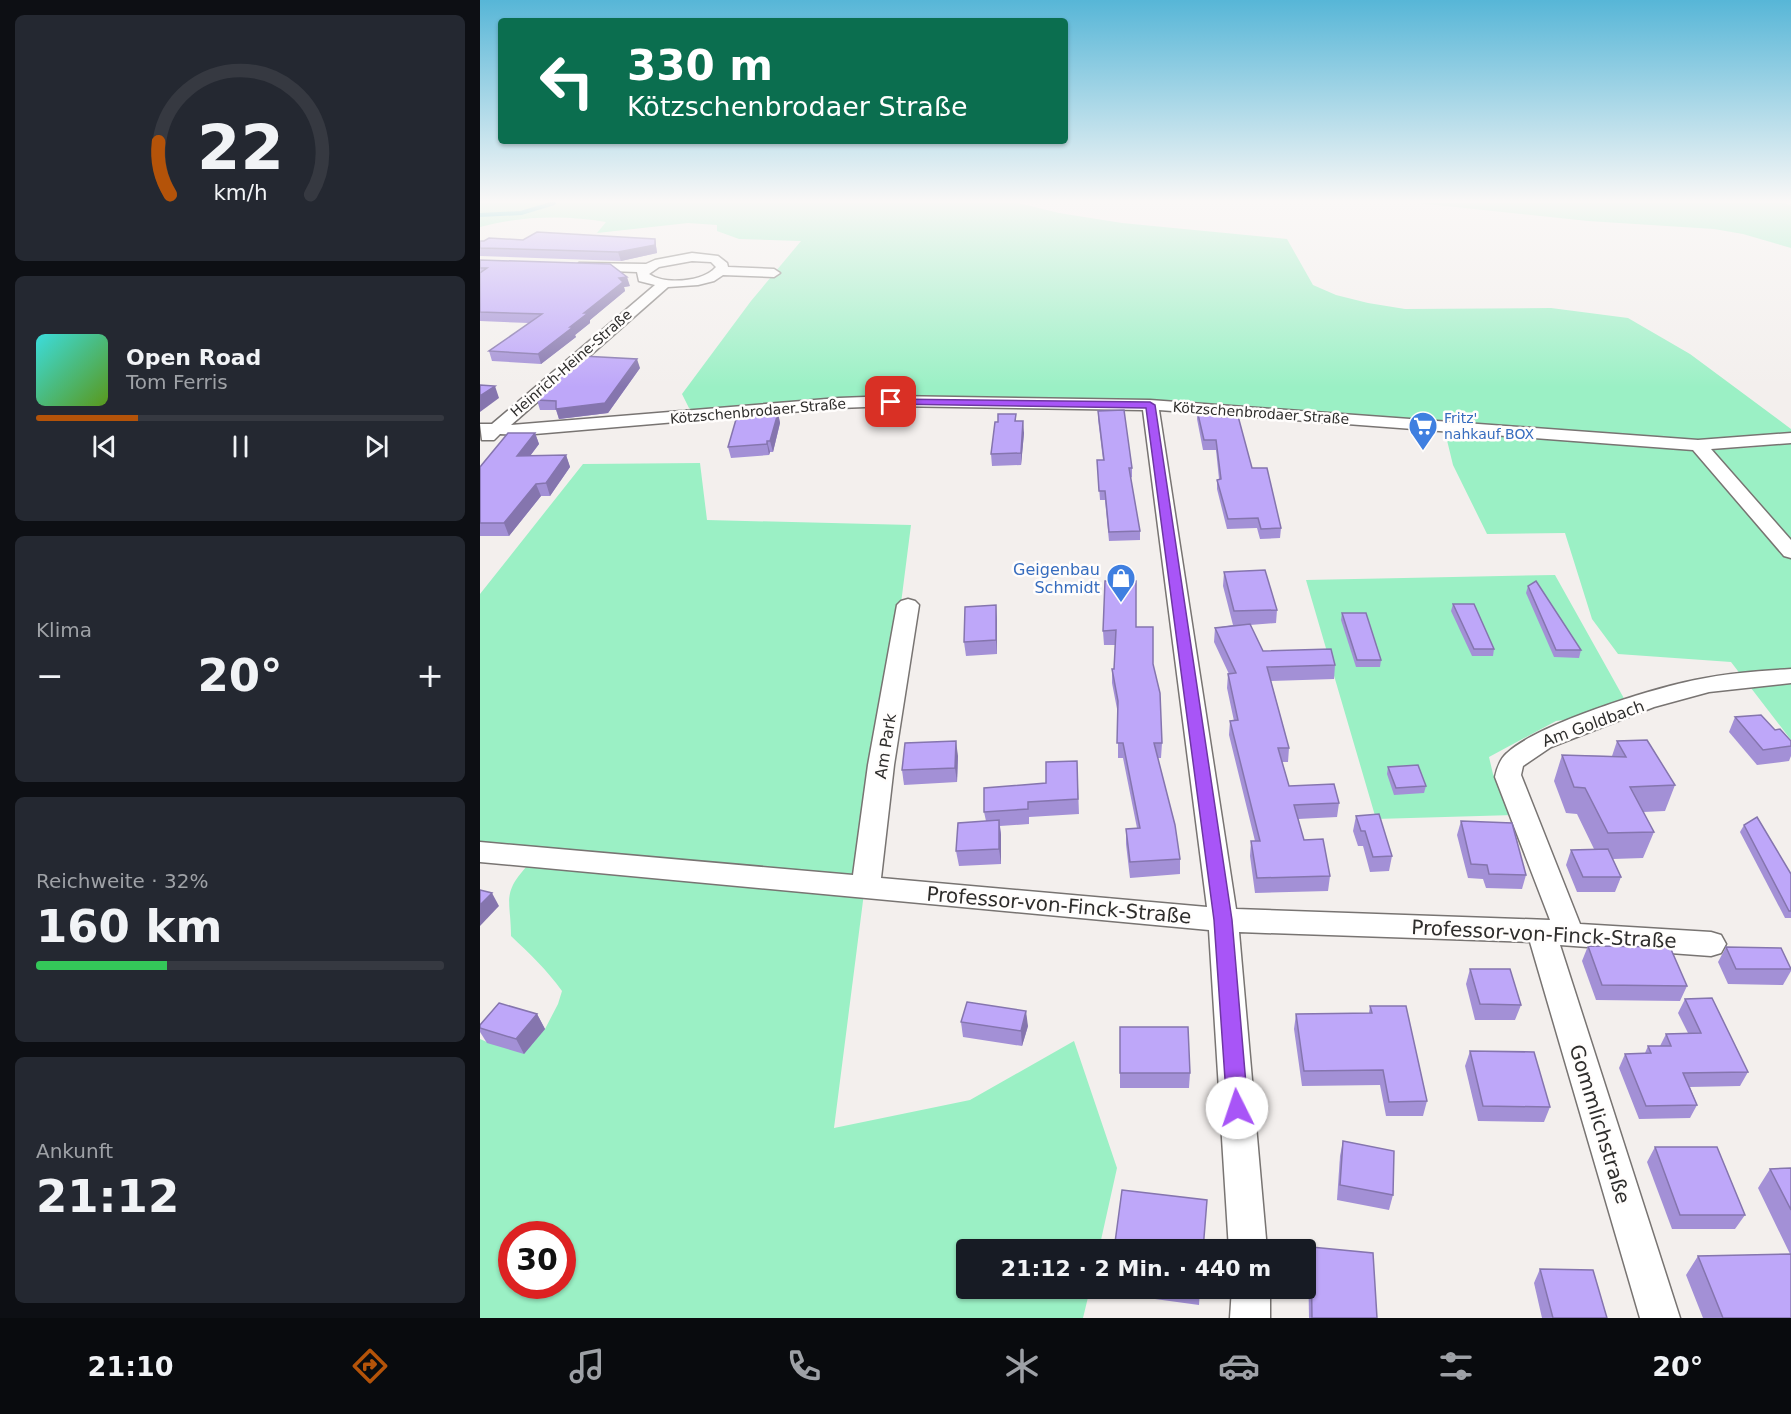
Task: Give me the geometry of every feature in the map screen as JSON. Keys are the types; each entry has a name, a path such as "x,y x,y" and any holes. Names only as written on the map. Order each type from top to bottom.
{"street":[{"path":"575,266 646,268 655,265"},
{"path":"721,271 722,265"},
{"path":"646,268 642,273 644,278 664,284 691,282 721,271 774,273"},
{"name":"Heinrich-Heine-Straße","path":"480,445 486,430 664,284"},
{"name":"Kötzschenbrodaer Straße","path":"486,430 655,421 849,403 1150,405 1698,445 1791,438"},
{"path":"1150,405 1223,920 1247,1239"},
{"path":"1698,445 1791,552"},
{"name":"Am Park","path":"866,887 881,765 909,605"},
{"name":"Am Goldbach","path":"1555,933 1508,777 1513,760 1522,752 1551,736 1682,690 1750,679 1791,676"},
{"name":"Professor-von-Finck-Straße","path":"480,852 1223,920 1555,933 1711,944"},
{"name":"Gommlichstraße","path":"1555,933 1660,1318"},
{"path":"1250,1318 1251,1299"}],"green space":[{"path":"781,265 1301,265 1313,285 1336,295 1368,303 1405,309 1551,308 1628,318 1690,354 1791,429 1791,434 1756,439 1690,440 1163,403 907,399 695,411 689,408 682,394 751,301"},
{"path":"1445,432 1708,449 1791,443 1791,740 1731,662 1618,654 1592,619 1565,533 1487,534 1453,465"},
{"path":"700,463 707,520 911,525 834,1128 970,1100 1074,1041 1117,1168 1101,1239 956,1239 956,1299 1088,1299 1083,1318 480,1318 480,1039 487,1042 508,1018 545,1029 562,991 511,936 509,898 514,883 528,865 480,858 480,594 583,464"},
{"path":"1555,575 1626,702 1577,718 1556,721 1489,757 1493,774 1514,815 1376,819 1306,580"}],"building":[{"path":"480,265 611,265 627,277 619,278 623,282 584,313 588,313 570,327 573,327 538,354 489,351 542,314 480,312 480,273 487,268 480,268"},
{"path":"582,356 637,359 605,403 556,409 556,401 537,400 548,386"},
{"path":"480,385 495,386 480,396"},
{"path":"1124,410 1132,468 1129,468 1140,531 1109,532 1105,491 1099,491 1097,460 1104,460 1098,411"},
{"path":"1197,410 1220,410 1222,417 1238,416 1252,468 1267,468 1281,528 1261,529 1258,518 1228,519 1217,480 1221,479 1216,440 1204,440"},
{"path":"778,413 770,441 767,441 767,444 728,447 737,416"},
{"path":"998,414 1016,414 1015,421 1023,421 1021,453 991,454"},
{"path":"508,433 535,433 517,456 566,455 546,483 536,484 504,523 480,523 480,467"},
{"path":"1265,570 1277,610 1234,611 1224,572"},
{"path":"1105,581 1136,581 1136,627 1153,627 1153,664 1160,693 1162,743 1154,743 1175,825 1180,859 1130,862 1126,829 1140,828 1123,743 1117,743 1118,701 1112,669 1114,669 1116,630 1103,631"},
{"path":"1536,581 1581,650 1556,650 1528,586"},
{"path":"1453,604 1474,604 1494,649 1474,649"},
{"path":"996,605 996,640 964,642 965,607"},
{"path":"1342,613 1366,613 1381,660 1357,660"},
{"path":"1250,624 1263,651 1331,649 1335,665 1267,667 1289,748 1278,748 1289,786 1334,784 1339,803 1294,805 1304,840 1323,839 1330,876 1257,878 1251,841 1260,841 1230,721 1238,720 1228,674 1236,673 1215,628"},
{"path":"1761,715 1775,730 1780,729 1791,741 1791,746 1763,750 1735,717"},
{"path":"1647,740 1675,785 1630,787 1654,832 1608,833 1585,788 1574,787 1562,755 1626,757 1617,741"},
{"path":"956,741 955,768 902,770 905,743"},
{"path":"1077,761 1078,799 1028,802 1028,809 984,812 984,788 1046,783 1046,762"},
{"path":"1418,765 1426,786 1396,788 1388,767"},
{"path":"1379,814 1392,856 1373,857 1365,831 1361,831 1356,816"},
{"path":"1757,817 1791,874 1791,911 1744,825"},
{"path":"999,820 999,849 956,851 958,823"},
{"path":"1461,821 1512,823 1526,875 1489,874 1487,865 1471,864"},
{"path":"1608,849 1621,877 1583,877 1571,850"},
{"path":"480,890 492,893 480,905"},
{"path":"1588,946 1670,947 1687,986 1602,985"},
{"path":"1726,947 1781,948 1791,969 1736,969"},
{"path":"1470,969 1510,969 1521,1005 1480,1004"},
{"path":"1712,998 1748,1072 1683,1073 1697,1105 1646,1106 1625,1054 1651,1053 1648,1046 1671,1046 1666,1034 1701,1033 1685,999"},
{"path":"967,1002 1026,1011 1021,1031 961,1022"},
{"path":"499,1003 537,1014 516,1039 480,1028 480,1025"},
{"path":"1370,1006 1406,1006 1427,1101 1389,1102 1383,1070 1304,1071 1296,1014 1372,1013"},
{"path":"1120,1027 1188,1027 1190,1073 1120,1073"},
{"path":"1470,1051 1534,1052 1550,1107 1483,1106"},
{"path":"1343,1141 1394,1151 1393,1195 1340,1185"},
{"path":"1655,1147 1717,1147 1745,1215 1680,1215"},
{"path":"1791,1168 1791,1210 1770,1169"},
{"path":"1122,1190 1207,1200 1204,1239 1115,1239"},
{"path":"1316,1247 1373,1253 1377,1318 1312,1318 1312,1299 1316,1299"},
{"path":"1791,1254 1791,1318 1723,1318 1698,1256"},
{"path":"1540,1269 1593,1270 1607,1318 1553,1318"}],"place":[{"name":"Fritz' nahkauf BOX","path":"1423,452"},
{"name":"Geigenbau Schmidt","path":"1121,604"}],"route":[{"path":"891,402 1150,405 1223,920 1237,1108"}]}
